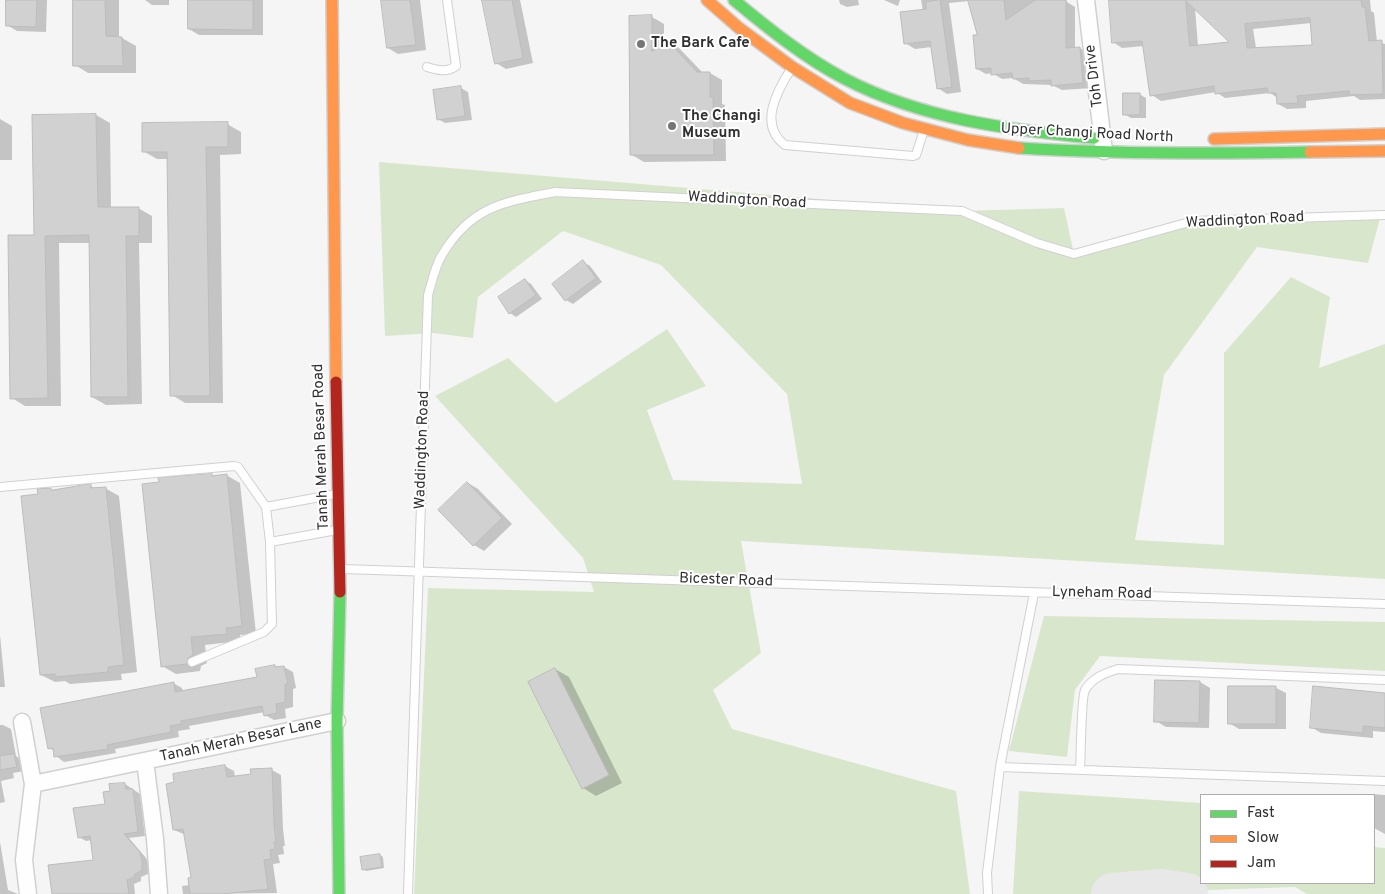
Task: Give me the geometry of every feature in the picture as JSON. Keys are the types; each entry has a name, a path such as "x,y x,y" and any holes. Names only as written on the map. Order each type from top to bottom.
{"street":[{"name":"Tanah Merah Besar Road","path":"332,0 334,314 340,569 337,721 339,894"},
{"name":"Upper Changi Road North","path":"707,0 740,28 792,67 850,103 903,123 968,140 1016,148 1106,143"},
{"name":"Upper Changi Road North","path":"734,0 802,53 861,87 909,106 968,121 1106,143 1210,154 1385,151"},
{"name":"Toh Drive","path":"1086,0 1106,143"},
{"path":"1205,139 1385,134"},
{"name":"Tanah Merah Besar Lane","path":"33,784 337,721"},
{"path":"22,722 33,784 24,860 28,894"},
{"name":"Tanah Merah Besar Lane","path":"145,761 155,839 159,894"}],"lane":[{"path":"427,67 441,71 451,70 456,66 447,0"},
{"path":"792,67 773,101 772,122 774,131 779,140 785,145 913,156 916,155 924,128"},
{"name":"Waddington Road","path":"408,894 428,295 441,256 462,229 477,215 507,201 555,192 962,211 1037,243 1074,254 1193,221 1383,215"},
{"path":"0,487 234,466 242,471 266,507 270,542 272,624 264,632 192,662"},
{"path":"266,507 338,494"},
{"path":"270,542 339,530"},
{"name":"Bicester Road","path":"340,569 1034,593"},
{"name":"Lyneham Road","path":"988,894 987,873 1000,767 1034,593 1186,596 1385,604"},
{"path":"1080,770 1084,692 1095,679 1104,673 1118,669 1385,680"},
{"path":"1000,767 1385,781"}],"green space":[{"path":"379,162 962,211 1064,208 1074,254 1193,221 1381,215 1368,263 1257,247 1164,375 1135,540 1224,545 1224,353 1291,277 1330,297 1319,368 1385,344 1385,579 741,541 761,653 713,690 732,729 956,791 970,894 414,894 428,588 594,592 583,558 435,396 508,358 556,403 667,329 706,386 647,410 673,480 802,484 787,394 661,265 563,231 478,297 473,338 433,333 385,336"},
{"path":"1044,616 1385,622 1385,671 1100,656 1075,690 1067,757 1009,751"},
{"path":"1019,791 1200,803 1200,884 1375,884 1375,847 1385,848 1385,894 1307,894 1295,887 1089,894 1013,894"}],"building":[{"path":"6,0 37,0 36,27 6,26"},
{"path":"73,0 105,0 106,36 122,37 123,66 73,66"},
{"path":"188,0 253,0 253,30 188,29"},
{"path":"381,0 410,0 416,45 387,48"},
{"path":"482,0 512,0 523,58 495,64"},
{"path":"940,0 952,87 937,89 930,41 904,44 900,12 926,9 926,2"},
{"path":"968,0 1004,0 1006,20 1035,0 1066,0 1066,48 1080,47 1083,83 1051,86 1051,80 1029,81 1029,78 1013,79 1012,73 991,75 991,68 976,69 973,35 977,35"},
{"path":"1109,0 1361,0 1362,7 1365,7 1369,41 1382,40 1383,94 1350,95 1349,91 1297,96 1298,103 1277,104 1276,93 1268,93 1267,88 1215,94 1214,86 1150,96 1142,41 1112,43","holes":["1186,1 1229,42 1190,46","1310,18 1312,45 1247,48 1245,24"]},
{"path":"652,15 652,52 666,39 697,72 710,72 710,97 713,97 714,155 630,155 629,16"},
{"path":"461,86 465,116 437,120 433,90"},
{"path":"1123,93 1140,93 1140,115 1123,115"},
{"path":"96,114 98,207 139,207 139,236 126,236 128,397 91,397 89,235 45,236 48,398 10,399 8,235 34,235 32,115"},
{"path":"228,122 228,147 206,147 210,396 170,396 167,152 142,152 142,123"},
{"path":"583,260 596,278 565,301 552,284"},
{"path":"525,279 536,295 509,314 498,297"},
{"path":"212,474 212,476 227,474 242,626 226,628 227,634 191,637 193,655 188,658 187,664 161,667 142,484 159,482 158,478"},
{"path":"467,482 502,518 473,546 438,510"},
{"path":"91,484 91,488 106,487 124,665 108,667 108,672 55,677 55,674 40,675 21,496 38,494 37,489 51,488 51,490"},
{"path":"275,665 275,667 284,666 288,684 285,684 285,702 276,704 277,713 264,716 262,706 181,721 181,724 170,726 171,732 107,745 108,749 54,757 53,748 48,749 40,708 174,682 175,692 257,677 255,669"},
{"path":"555,668 609,775 582,789 528,682"},
{"path":"1155,680 1200,681 1199,723 1154,722"},
{"path":"1228,686 1276,686 1276,724 1228,724"},
{"path":"1313,686 1385,693 1385,728 1363,726 1363,733 1310,728"},
{"path":"14,754 17,767 0,770 0,756"},
{"path":"225,765 227,777 251,774 250,769 272,768 276,842 274,842 275,849 270,850 271,859 264,860 268,889 223,894 190,894 188,878 191,877 183,829 173,830 166,784 174,782 173,774"},
{"path":"125,783 126,789 133,789 138,832 124,834 140,852 142,861 142,870 127,880 129,894 52,894 48,865 93,860 90,836 78,838 73,808 105,804 103,792 110,791 109,784"},
{"path":"380,854 382,867 362,870 360,857"}],"taxiway":[{"path":"1112,894 1161,890 1187,894"}],"traffic: fast":[{"path":"734,0 816,62 874,93 904,104 966,120 1030,131 1094,138"},
{"path":"1019,148 1164,153 1310,152"},
{"path":"339,894 337,721 340,592"}],"traffic: slow":[{"path":"332,0 336,382"},
{"path":"707,0 739,28 792,67 850,103 903,123 968,140 1019,148"},
{"path":"1214,139 1385,134"},
{"path":"1310,152 1385,151"}],"traffic: jam":[{"path":"336,382 340,592"}],"place":[{"name":"The Bark Cafe","path":"641,44"},
{"name":"The Changi Museum","path":"672,126"}]}
